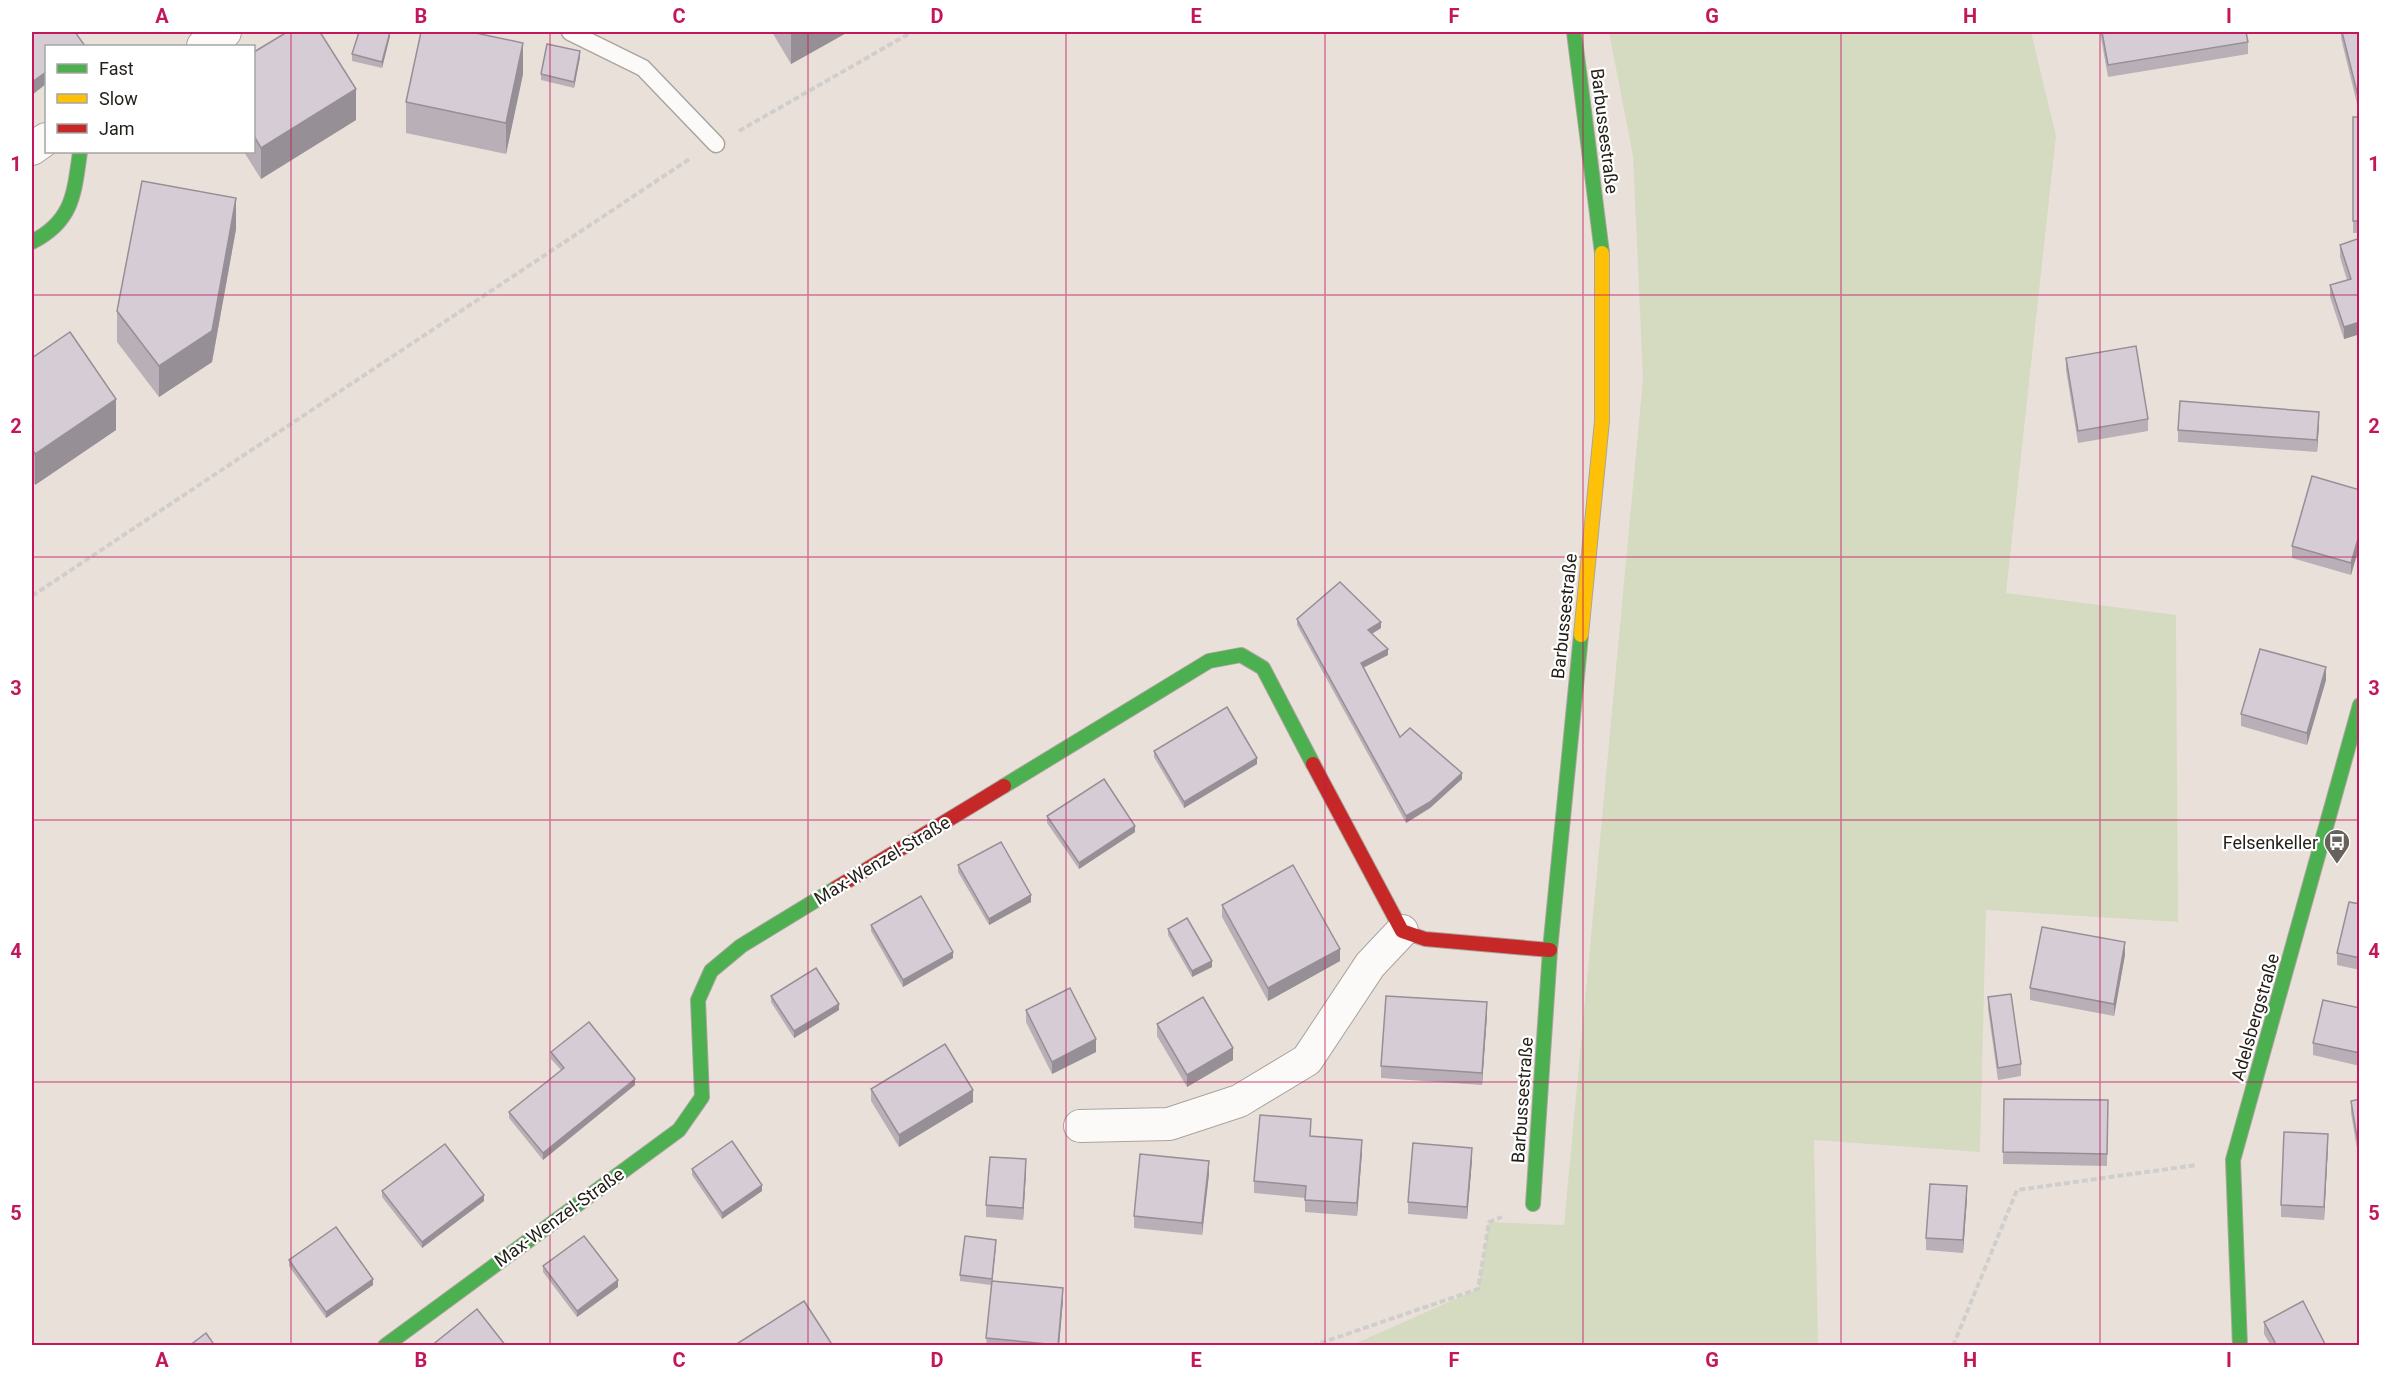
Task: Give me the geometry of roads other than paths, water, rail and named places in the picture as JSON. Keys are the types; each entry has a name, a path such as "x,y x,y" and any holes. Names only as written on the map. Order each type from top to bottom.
{"street":[{"path":"205,45 225,32"},
{"name":"Barbussestraße","path":"1533,1204 1550,950 1602,421 1602,242 1574,32"},
{"path":"32,148 45,140"},
{"path":"32,242 51,234 69,212 80,153"},
{"name":"Max-Wenzel-Straße","path":"385,1346 679,1130 702,1097 698,1000 711,971 741,946 1209,661 1241,655 1263,668 1389,911 1402,931"},
{"name":"Adelsbergstraße","path":"2240,1346 2233,1160 2360,705"},
{"path":"1080,1126 1169,1124 1239,1101 1307,1060 1371,965 1402,931 1425,939 1550,950"}],"lane":[{"path":"570,32 643,68 716,144"}],"place":[{"name":"Felsenkeller","path":"2337,865"}]}
